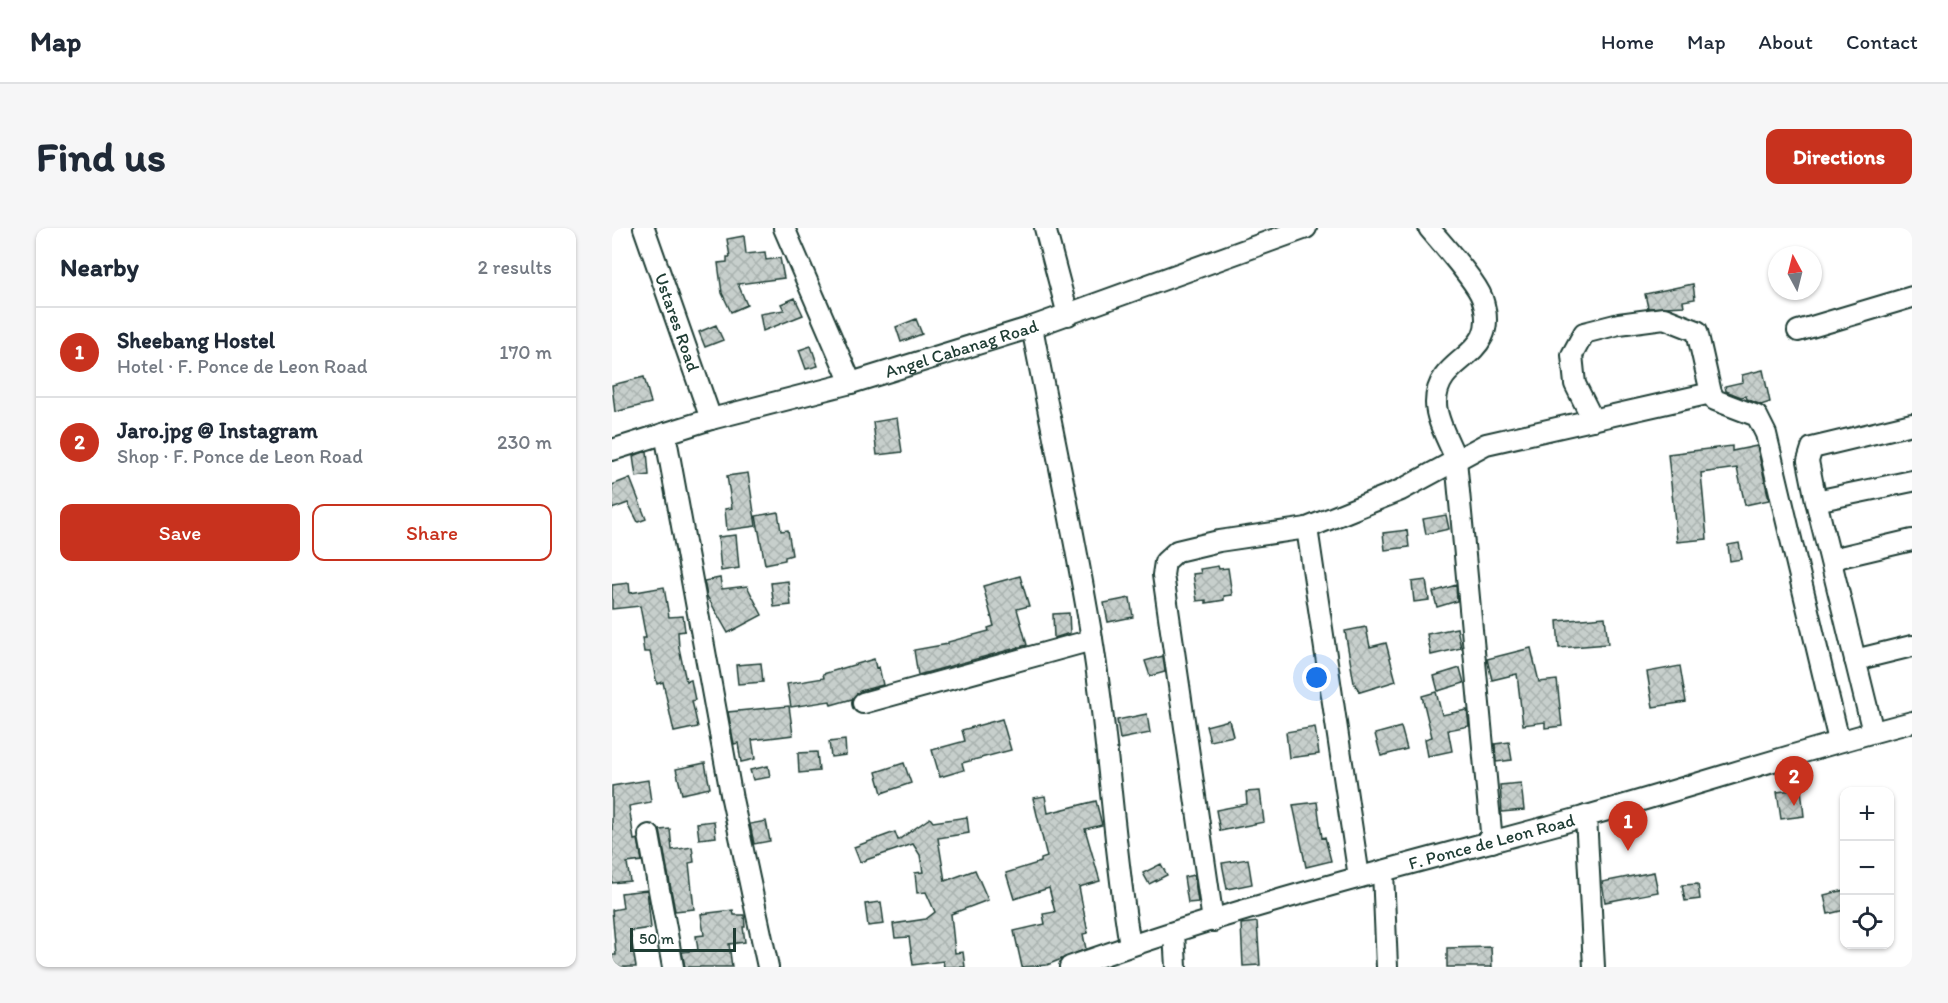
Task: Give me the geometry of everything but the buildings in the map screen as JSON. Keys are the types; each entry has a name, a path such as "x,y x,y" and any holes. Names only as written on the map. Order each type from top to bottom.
{"street":[{"name":"Ustares Road","path":"644,228 711,419"},
{"path":"784,228 851,383"},
{"path":"1045,228 1068,315"},
{"name":"Angel Cabanag Road","path":"612,450 711,419 851,383 1032,327 1306,228"},
{"path":"1429,228 1481,295 1486,317 1487,330 1480,344 1451,368 1439,390 1436,404 1456,460 1492,842"},
{"path":"1798,331 1912,297"},
{"path":"1593,420 1575,384 1572,355 1584,333 1619,324 1664,318 1697,331 1710,393 1722,403 1757,416 1766,434 1839,741"},
{"path":"1032,327 1092,639 1110,771 1117,868 1130,945"},
{"path":"1213,921 1163,575 1165,562 1177,551 1219,541 1307,528 1401,490 1486,444 1710,393"},
{"path":"1873,732 1808,461 1812,448 1912,424"},
{"path":"665,433 732,799 768,967"},
{"path":"1816,501 1912,481"},
{"path":"1307,528 1359,876"},
{"path":"1832,559 1912,540"},
{"path":"863,703 1092,639"},
{"path":"1855,660 1912,646"},
{"name":"F. Ponce de Leon Road","path":"1071,967 1130,945 1359,876 1586,816 1839,741 1912,722"},
{"path":"1586,816 1594,967"},
{"path":"649,835 673,967"},
{"path":"1383,871 1387,967"},
{"path":"1174,933 1176,967"}],"place":[{"name":"Jaro.jpg @ Instagram","path":"1794,806"},
{"name":"Sheebang Hostel","path":"1628,851"}]}
